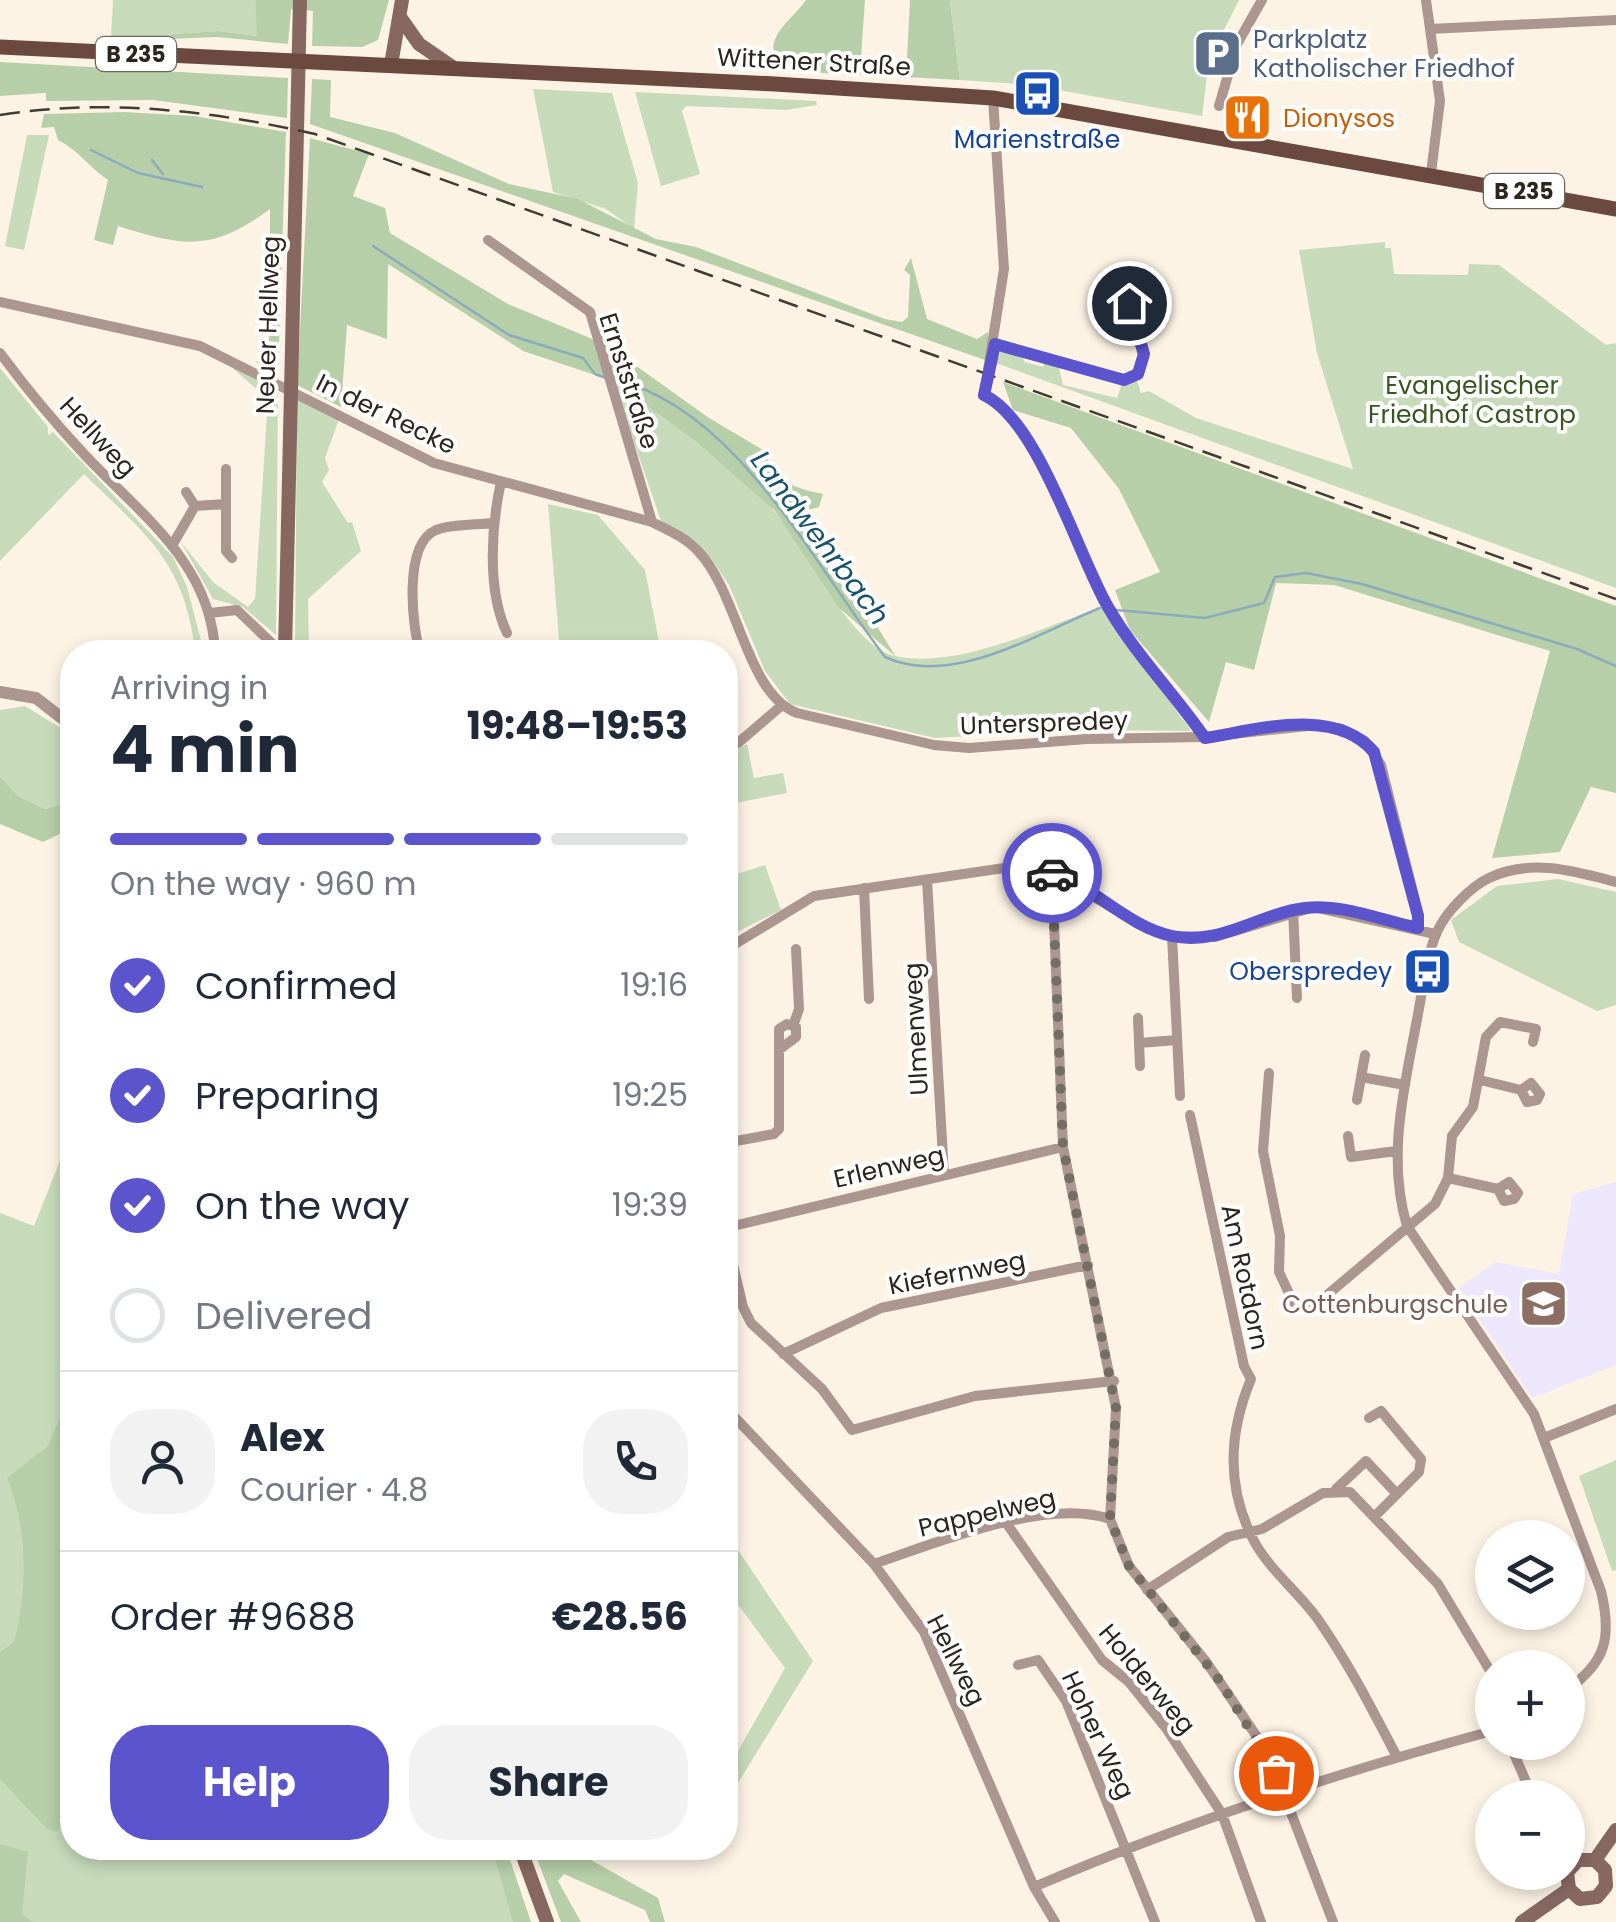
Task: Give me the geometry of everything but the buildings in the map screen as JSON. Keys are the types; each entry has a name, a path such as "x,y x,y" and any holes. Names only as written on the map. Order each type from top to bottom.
{"main road":[{"name":"Neuer Hellweg","path":"283,640 300,0"},
{"path":"391,65 402,0"},
{"path":"400,17 419,44 454,68"},
{"name":"Wittener Straße","path":"0,48 992,98 1431,173 1616,209"},
{"path":"1596,1860 1616,1830"},
{"path":"1570,1890 1580,1898 1593,1899 1612,1880 1596,1860 1585,1858"},
{"path":"524,1860 547,1922"},
{"path":"1522,1922 1568,1890"}],"street":[{"path":"1218,106 1237,44 1262,0"},
{"path":"1426,0 1440,101 1431,173"},
{"path":"1430,30 1616,20"},
{"path":"992,98 1004,251 995,344 984,395 1005,412 1048,479 1082,544 1106,604 1134,649 1205,738"},
{"name":"Ernststraße","path":"488,240 590,312 652,522"},
{"path":"995,344 1124,380 1138,374 1144,354 1121,277"},
{"name":"In der Recke","path":"0,302 214,350 408,452 501,482 652,522 689,542 710,566 734,607 758,674 781,706"},
{"name":"Hellweg","path":"0,353 84,455 173,544 200,584 213,640"},
{"path":"226,469 226,551 232,558"},
{"path":"501,482 493,522 499,616 507,633"},
{"path":"186,492 195,506"},
{"path":"195,506 226,504"},
{"path":"173,544 195,506"},
{"path":"418,640 411,588 428,537 440,529 493,522"},
{"path":"210,613 237,610 270,640"},
{"path":"0,692 36,698 60,717"},
{"path":"738,743 781,706"},
{"name":"Unterspredey","path":"781,706 816,718 953,747 1205,738 1317,724 1342,729 1365,741 1380,765 1418,928"},
{"path":"738,942 814,896 1018,866 1052,872 1093,892 1146,928 1172,936 1215,937 1293,910 1322,908 1436,934"},
{"path":"1585,1676 1603,1656 1607,1615 1574,1510 1544,1438 1501,1360 1420,1250 1407,1226 1398,1196 1396,1151 1405,1085 1436,934 1480,883 1505,872 1552,866 1616,882"},
{"path":"1052,872 1063,1147 1114,1380 1116,1422 1110,1519 1129,1566 1233,1700 1268,1754 1333,1922"},
{"name":"Ulmenweg","path":"926,880 944,1175"},
{"path":"864,888 869,999"},
{"path":"1293,910 1297,998"},
{"path":"1172,936 1180,1096"},
{"path":"738,1140 774,1134 778,1129 779,1030 787,1024 793,1026 799,1009 796,948"},
{"path":"1138,1018 1140,1066"},
{"path":"1268,1073 1261,1126 1280,1236 1279,1272 1292,1302 1314,1306 1435,1204 1448,1178 1452,1136 1472,1107 1480,1080 1479,1056 1486,1037 1500,1022 1536,1029 1533,1042"},
{"path":"1139,1042 1177,1040"},
{"path":"1357,1100 1365,1055"},
{"path":"1361,1078 1405,1085"},
{"path":"1480,1080 1521,1090"},
{"name":"Am Rotdorn","path":"1190,1115 1244,1366 1251,1379 1239,1409 1232,1450 1234,1477 1251,1532 1351,1668 1397,1757"},
{"path":"1348,1136 1351,1157 1396,1151"},
{"name":"Erlenweg","path":"738,1226 1063,1147"},
{"path":"1448,1178 1498,1190"},
{"name":"Kiefernweg","path":"783,1354 880,1308 1088,1265"},
{"path":"738,1285 751,1323 822,1389 852,1430 974,1396 1114,1380"},
{"path":"1544,1438 1616,1409"},
{"path":"1369,1418 1381,1412 1420,1459 1419,1472 1376,1515"},
{"name":"Hellweg","path":"738,1421 874,1564 924,1632 1034,1887 1055,1922"},
{"path":"1147,1590 1228,1537 1251,1532 1336,1489 1366,1461 1397,1494"},
{"path":"1336,1489 1350,1492 1376,1515 1438,1584 1478,1650"},
{"name":"Pappelweg","path":"874,1564 1008,1524 1058,1514 1110,1519"},
{"name":"Holderweg","path":"1008,1524 1102,1660 1129,1682 1166,1728 1222,1814 1261,1922"},
{"name":"Hoher Weg","path":"1018,1666 1038,1660 1066,1701 1155,1922"},
{"path":"1034,1887 1126,1847 1285,1792 1475,1736"}],"shaded area":[{"name":"Cottenburgschule","path":"1616,1182 1616,1365 1532,1398 1459,1288 1495,1262 1559,1274 1573,1194"}],"green space":[{"path":"113,0 255,0 258,36 218,31 172,34 169,41 111,38"},
{"path":"255,0 389,0 378,40 362,47 312,46 313,11 291,9 288,44 217,37 169,39 172,34 218,31 257,36"},
{"path":"806,0 865,0 861,57 865,75 807,71 779,60 774,50 776,37"},
{"path":"910,0 950,0 960,80 906,77"},
{"path":"950,0 1239,0 1209,60 1202,116 1031,85 960,80"},
{"path":"0,62 288,78 287,118 153,100 46,101 46,93 0,96"},
{"path":"312,79 331,80 330,117 395,133 509,184 578,199 656,239 696,247 885,319 902,322 908,317 910,275 904,270 911,258 927,319 977,339 988,332 988,361 310,124"},
{"path":"533,89 612,93 638,183 634,229 606,209 553,192"},
{"path":"635,92 816,101 817,105 786,110 686,106 682,111 700,174 661,186"},
{"path":"124,112 194,116 286,132 278,374 256,362 267,357 269,348 270,209 231,233 197,242 162,238 118,226 113,245 94,240 108,180 58,140 54,127 41,128 44,114"},
{"path":"27,135 49,135 24,250 5,246"},
{"path":"310,138 369,154 353,196 385,208 390,233 508,304 607,345 709,418 765,451 774,470 786,482 823,494 819,507 804,511 806,524 819,535 824,557 860,599 896,657 838,607 775,511 697,442 613,381 523,351 388,264 387,339 347,325 341,407 297,385"},
{"name":"Evangelischer Friedhof Castrop","path":"1385,242 1385,248 1391,248 1394,274 1468,275 1469,264 1499,265 1606,345 1616,343 1616,588 996,363 1002,349 1021,354 1025,362 1044,367 1043,362 1072,370 1059,368 1063,385 1117,398 1122,383 1136,378 1141,393 1149,391 1196,418 1353,469 1317,353 1299,250"},
{"path":"230,366 278,387 276,635 243,607 213,599 181,542 213,582 248,607 255,599 268,399"},
{"path":"0,368 48,427 48,435 53,432 173,557 187,587 201,640 193,640 182,594 159,551 84,474 0,561"},
{"path":"613,381 698,442 757,492 786,526 845,614 878,648 895,656 945,657 999,644 1102,607 1191,731 1083,730 935,738 790,704 765,671 729,585 715,564 699,545 661,521"},
{"path":"1003,382 1616,606 1616,793 1591,787 1560,852 1492,858 1550,651 1334,585 1276,583 1254,670 1226,662 1209,722 1130,630 1115,590 1160,572 1119,489 1071,428 1013,410"},
{"path":"297,397 339,419 325,458 329,470 322,482 348,523 352,522 361,551 308,599 309,640 295,640"},
{"path":"548,504 598,515 645,570 659,640 559,640"},
{"path":"25,706 60,728 60,805 45,809 18,796 0,776 0,710"},
{"path":"747,744 754,778 783,773 787,793 738,802 738,749"},
{"path":"0,776 18,796 45,809 60,805 60,834 43,842 0,824"},
{"path":"765,865 781,910 738,932 738,874"},
{"path":"1558,879 1616,892 1616,1005 1597,1011 1459,942 1451,920 1497,886"},
{"path":"60,1160 60,1860 503,1860 521,1922 0,1922 0,1213 34,1226"},
{"path":"60,1418 57,1832 47,1829 0,1779 0,1652 14,1642 22,1601 24,1559 19,1518 7,1478 48,1446"},
{"path":"1616,1460 1616,1570 1612,1571 1579,1476"},
{"path":"738,1550 813,1661 738,1783 738,1751 785,1668 738,1605"},
{"path":"0,1844 28,1852 22,1914 33,1922 0,1922"},
{"path":"495,1860 510,1860 531,1922 513,1922"},
{"path":"538,1860 591,1860 658,1898 665,1922 650,1922 645,1910 564,1874 558,1881 581,1922 561,1922"}],"waterway":[{"name":"Landwehrbach","path":"91,150 138,173 202,187"},
{"path":"152,160 163,174"},
{"name":"Landwehrbach","path":"373,246 509,335 583,358 595,374 606,378"},
{"name":"Landwehrbach","path":"614,380 657,395 697,421 734,455 800,536 885,657 911,665 966,662 1022,643 1100,608"},
{"name":"Landwehrbach","path":"1116,610 1205,618 1264,603 1275,577 1306,573 1362,584 1577,649 1616,666"}],"railway":[{"path":"0,115 119,107 198,113 315,134 1616,599"}],"way so far":[{"path":"1052,873 1063,1147 1114,1380 1116,1437 1110,1519 1129,1566 1220,1681 1268,1754 1276,1773"}],"place":[{"name":"Parkplatz Katholischer Friedhof","path":"1218,53"},
{"name":"Marienstraße","path":"1037,93"},
{"name":"Dionysos","path":"1248,118"},
{"name":"Oberspredey","path":"1427,971"},
{"name":"Cottenburgschule","path":"1543,1304"}],"route":[{"path":"1052,873 1093,892 1146,928 1172,936 1215,937 1283,913 1314,907 1418,928 1374,752 1365,741 1342,729 1317,724 1205,738 1134,649 1106,604 1082,544 1048,479 1005,412 984,395 995,344 1124,380 1138,374 1144,354 1129,303"}]}
